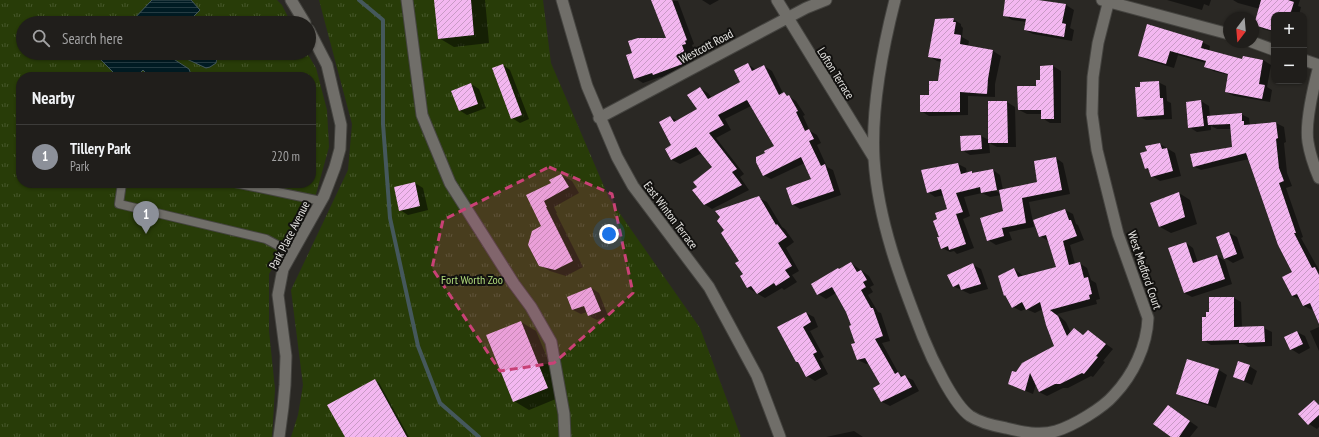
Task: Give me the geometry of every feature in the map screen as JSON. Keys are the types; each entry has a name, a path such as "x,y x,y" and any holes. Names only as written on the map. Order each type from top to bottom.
{"street":[{"path":"291,0 301,16"},
{"path":"407,0 422,115 450,183 514,284 531,307 551,342 564,414 566,437"},
{"name":"East Winton Terrace","path":"562,0 587,86 616,157 633,186 708,287 757,376 780,437"},
{"name":"Lofton Terrace","path":"777,0 874,158"},
{"name":"Westcott Road","path":"599,118 806,8 826,0"},
{"name":"West Medford Court","path":"895,0 886,35 880,75 875,115 874,158 878,190 888,235 906,293 929,351 956,401 970,416 994,425 1030,433 1056,431 1082,420 1114,396 1134,368 1148,331 1148,318 1116,227 1097,150 1092,114 1093,78 1106,1"},
{"path":"1106,1 1223,32"},
{"name":"Park Place Avenue","path":"279,437 283,407 286,356 278,295 283,269 321,201 335,167 340,149 340,125 327,65 316,44"},
{"path":"1259,45 1271,49"},
{"path":"1307,61 1319,66 1315,80 1308,126 1308,141 1313,164 1319,178"}],"lane":[{"path":"121,188 119,204 266,239 292,253"},
{"path":"259,188 321,201"}],"highlighted area":[{"path":"549,167 612,194 633,293 554,363 500,371 432,268 443,220"}],"green space":[{"path":"0,0 277,0 282,5 288,16 16,16 16,60 311,60 316,68 327,110 329,147 316,194 269,274 269,331 275,389 272,437 0,437"},
{"name":"Fort Worth Zoo","path":"319,0 543,0 551,63 609,198 700,328 741,437 291,437 298,415 303,385 291,290 348,170 352,124"}],"water":[{"path":"152,0 191,0 200,10 194,16 137,16"},
{"path":"101,60 175,60 189,69 190,72 145,72 143,70 141,72 113,72"},
{"path":"189,60 217,60 216,63 206,68"}],"building":[{"path":"434,0 471,0 474,35 438,39"},
{"path":"651,0 672,0 687,40 685,41 686,44 682,45 688,62 653,75 652,73 634,79 626,55 632,53 628,41 638,38 666,38"},
{"path":"1005,0 1038,0 1066,4 1062,23 1066,24 1064,37 1024,30 1026,19 1003,16"},
{"path":"1261,0 1288,0 1294,2 1291,12 1271,12 1271,30 1259,26 1259,12 1258,12"},
{"path":"954,18 953,22 956,22 954,34 961,35 960,44 993,50 987,94 960,92 960,112 920,112 920,95 929,95 929,81 938,81 941,59 928,57 935,19"},
{"path":"1147,24 1203,41 1201,48 1242,59 1243,56 1263,60 1259,84 1265,85 1262,99 1225,92 1228,74 1204,67 1206,61 1170,51 1166,64 1138,56"},
{"path":"748,63 752,71 764,65 779,95 784,92 787,96 789,95 798,111 796,112 805,131 809,129 814,139 809,141 821,166 825,164 834,191 792,205 786,188 811,179 801,157 763,176 756,162 756,157 765,153 764,151 774,146 747,100 718,115 724,125 709,133 737,169 732,172 742,185 704,205 692,190 697,187 693,182 712,167 696,147 671,160 665,149 671,145 659,122 670,116 674,122 697,109 687,95 700,87 708,99 740,82 734,70"},
{"path":"503,64 522,115 511,119 492,68"},
{"path":"1053,65 1054,119 1041,119 1041,110 1018,110 1017,86 1036,86 1036,80 1040,80 1040,66"},
{"path":"1159,81 1160,98 1163,98 1164,115 1137,117 1135,87 1140,87 1140,82"},
{"path":"471,83 478,104 459,111 451,91"},
{"path":"1201,100 1204,126 1188,128 1186,102"},
{"path":"988,101 1007,101 1008,143 988,143"},
{"path":"1242,113 1242,121 1244,121 1244,125 1276,122 1279,168 1284,181 1279,183 1296,233 1294,233 1312,268 1315,267 1319,275 1319,324 1310,303 1303,306 1297,294 1292,296 1282,277 1292,272 1278,245 1246,153 1193,167 1190,154 1232,147 1230,124 1208,125 1207,116"},
{"path":"981,135 982,149 961,151 960,136"},
{"path":"1160,143 1162,149 1167,148 1173,171 1151,177 1148,168 1145,169 1140,153 1147,151 1145,146"},
{"path":"1056,157 1062,190 1022,198 1026,223 1002,228 1004,236 987,241 980,218 1003,211 999,190 1037,182 1034,161"},
{"path":"958,163 961,174 972,171 972,173 993,169 997,190 981,193 980,187 956,193 963,212 956,214 966,244 949,250 948,246 941,249 937,237 939,237 933,221 937,219 935,213 947,209 941,189 927,193 921,170"},
{"path":"561,174 569,187 544,201 573,261 555,270 539,266 528,245 532,231 541,226 526,195 551,183 549,180"},
{"path":"415,182 420,206 399,211 394,187"},
{"path":"1179,192 1185,217 1159,227 1150,203"},
{"path":"759,196 776,225 777,224 787,237 778,243 792,266 785,270 790,277 776,286 774,283 757,294 751,286 747,288 740,276 743,274 735,263 739,261 721,233 724,230 717,221 720,217 715,211"},
{"path":"1065,209 1077,236 1063,241 1069,265 1080,262 1084,278 1088,277 1092,294 1089,295 1090,299 1050,310 1058,316 1067,336 1074,328 1083,335 1088,330 1106,344 1096,356 1098,357 1084,374 1082,373 1039,392 1030,373 1025,391 1008,384 1012,371 1016,372 1022,363 1054,346 1046,325 1040,302 1026,310 1022,302 1012,308 1005,295 1004,296 998,276 1014,268 1018,277 1056,267 1046,235 1039,237 1033,220"},
{"path":"1229,232 1237,254 1224,259 1216,237"},
{"path":"1186,242 1193,263 1217,255 1225,279 1184,293 1168,248"},
{"path":"851,262 857,272 861,270 867,280 863,282 866,287 861,290 871,308 873,308 883,336 875,339 895,374 898,372 901,377 905,375 912,387 881,402 873,388 880,384 865,358 857,360 851,344 855,343 849,326 851,325 846,312 832,287 817,295 811,284"},
{"path":"973,263 981,284 961,290 959,284 953,287 947,275"},
{"path":"591,287 601,311 588,316 584,306 572,310 567,297"},
{"path":"1209,297 1234,297 1234,327 1264,326 1265,342 1239,343 1239,340 1202,341 1202,317 1206,317 1206,312 1209,312"},
{"path":"806,312 811,322 803,327 817,352 813,354 821,369 806,377 777,327"},
{"path":"521,321 548,388 513,402 486,335"},
{"path":"1297,331 1303,344 1290,350 1284,337"},
{"path":"1187,359 1219,369 1208,404 1176,394"},
{"path":"1238,361 1250,365 1244,381 1233,377"},
{"path":"375,379 407,437 345,437 327,405"},
{"path":"1314,400 1319,405 1319,415 1308,425 1298,414"},
{"path":"1168,405 1190,421 1179,437 1171,437 1153,424"}],"waterway":[{"path":"359,0 383,20 383,124 390,218 418,346 440,403 479,437"}],"place":[{"name":"Tillery Park","path":"146,234"}]}
